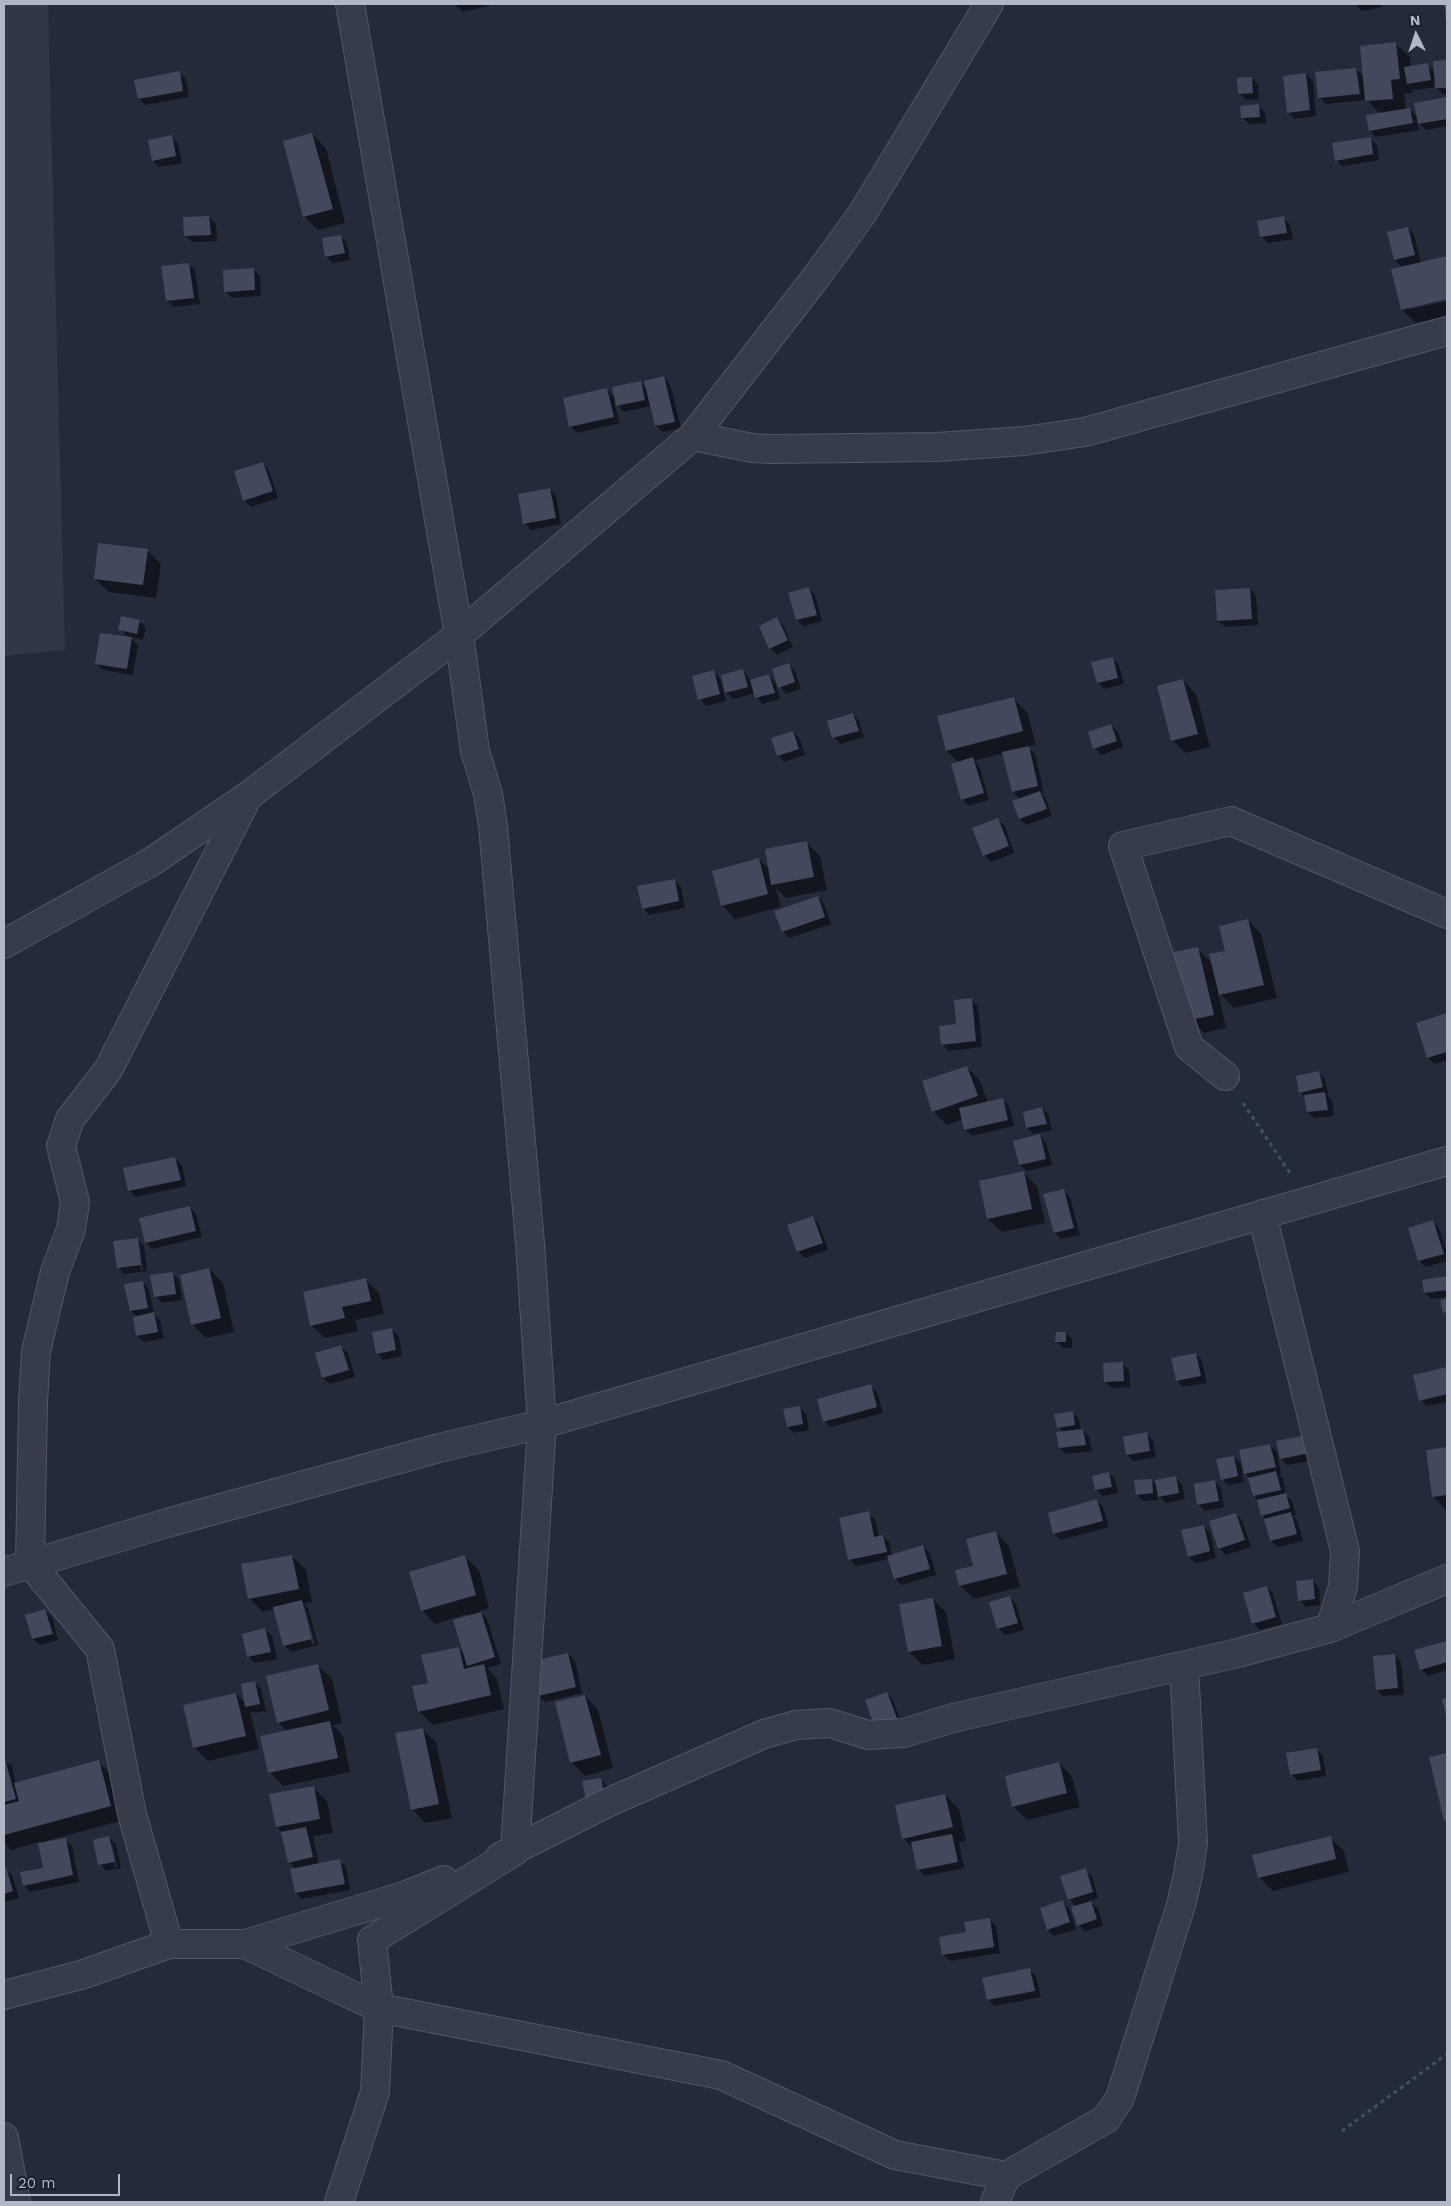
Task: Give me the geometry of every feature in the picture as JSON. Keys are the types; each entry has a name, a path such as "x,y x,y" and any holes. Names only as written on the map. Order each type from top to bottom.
{"street":[{"path":"350,4 459,635 475,751 488,794 493,826 530,1243 542,1424 515,1851"},
{"path":"4,944 151,862 248,796 459,635 693,436 817,276 862,214 988,4"},
{"path":"693,436 752,448 771,449 938,447 1033,440 1085,432 1447,331"},
{"path":"169,1944 132,1814 100,1648 30,1563 33,1403 36,1351 55,1272 70,1229 75,1202 61,1146 70,1119 108,1070 248,796"},
{"path":"1225,1076 1189,1047 1123,846 1231,822 1447,914"},
{"path":"4,1572 167,1523 430,1450 542,1424 1447,1161"},
{"path":"1262,1214 1345,1551 1343,1586 1330,1628"},
{"path":"339,2202 374,2092 379,2008 372,1940 515,1851 607,1803 764,1734 796,1725 830,1723 868,1735 904,1733 953,1718 1238,1654 1330,1628 1447,1579"},
{"path":"995,2202 1006,2176 1106,2119 1120,2098 1181,1905 1193,1843 1184,1666"},
{"path":"4,1995 80,1975 169,1944 245,1944 404,1896 515,1851"},
{"path":"245,1944 379,2008 721,2074 895,2155 1006,2176"},
{"path":"4,2137 16,2202"}],"path":[{"path":"1225,1076 1309,1200"},
{"path":"1342,2131 1447,2054"}],"shaded area":[{"path":"4,4 48,4 65,650 4,656"}],"building":[{"path":"1444,4 1447,4 1447,21 1446,21"},
{"path":"1396,42 1400,79 1391,80 1393,99 1365,101 1360,46"},
{"path":"1447,60 1447,88 1435,88 1433,61"},
{"path":"1428,63 1431,80 1407,84 1404,67"},
{"path":"1356,68 1360,94 1318,98 1315,72"},
{"path":"180,71 183,91 138,99 134,80"},
{"path":"1306,73 1310,110 1287,113 1283,76"},
{"path":"1252,77 1253,93 1238,94 1237,78"},
{"path":"1447,97 1447,119 1418,124 1414,103"},
{"path":"1259,104 1260,117 1241,118 1240,106"},
{"path":"1410,108 1413,123 1369,131 1366,115"},
{"path":"312,133 333,209 303,217 283,141"},
{"path":"172,135 176,156 152,161 148,140"},
{"path":"1371,137 1373,154 1335,161 1332,143"},
{"path":"209,216 211,235 184,236 183,217"},
{"path":"1284,216 1287,233 1260,237 1257,221"},
{"path":"1408,227 1415,255 1394,260 1387,232"},
{"path":"341,235 345,253 325,257 322,238"},
{"path":"1447,256 1447,299 1401,310 1391,269"},
{"path":"189,263 194,298 166,301 161,266"},
{"path":"254,268 255,290 224,292 223,270"},
{"path":"664,376 675,422 655,426 644,381"},
{"path":"641,381 645,400 616,406 612,387"},
{"path":"607,388 614,417 569,427 563,398"},
{"path":"263,462 273,491 243,501 234,471"},
{"path":"550,488 556,518 523,524 518,494"},
{"path":"98,543 148,549 143,585 94,579"},
{"path":"809,587 817,615 796,620 788,593"},
{"path":"1250,588 1252,619 1217,621 1215,590"},
{"path":"121,616 140,620 137,634 118,630"},
{"path":"777,617 788,640 769,649 759,626"},
{"path":"100,633 132,637 127,669 95,664"},
{"path":"1113,657 1118,678 1097,683 1091,662"},
{"path":"789,663 795,682 778,688 772,669"},
{"path":"743,669 748,687 725,693 721,675"},
{"path":"714,670 720,694 698,700 692,676"},
{"path":"769,674 775,693 755,698 750,680"},
{"path":"1183,679 1198,734 1171,741 1157,686"},
{"path":"1014,697 1023,731 946,751 937,716"},
{"path":"853,713 859,731 832,738 827,721"},
{"path":"1111,724 1117,741 1093,749 1088,732"},
{"path":"793,731 799,749 777,756 771,738"},
{"path":"1029,746 1038,786 1012,792 1002,752"},
{"path":"973,757 984,793 961,800 951,764"},
{"path":"1040,791 1047,809 1019,819 1012,801"},
{"path":"998,818 1009,846 983,856 972,828"},
{"path":"807,841 814,877 771,885 765,849"},
{"path":"759,858 768,894 721,906 712,871"},
{"path":"675,879 679,901 642,909 637,886"},
{"path":"818,896 825,917 782,932 774,911"},
{"path":"1248,919 1264,985 1219,995 1209,954 1225,951 1219,926"},
{"path":"1198,947 1214,1015 1190,1020 1173,952"},
{"path":"972,998 976,1041 941,1045 939,1026 956,1024 954,1000"},
{"path":"1447,1013 1447,1052 1427,1058 1416,1023"},
{"path":"967,1066 978,1096 932,1112 922,1081"},
{"path":"1319,1071 1323,1087 1299,1093 1296,1076"},
{"path":"1325,1092 1328,1110 1307,1112 1304,1095"},
{"path":"1003,1098 1008,1120 964,1130 959,1108"},
{"path":"1042,1107 1047,1124 1026,1128 1023,1112"},
{"path":"1040,1134 1046,1159 1019,1165 1013,1141"},
{"path":"175,1157 181,1180 128,1191 123,1168"},
{"path":"1024,1171 1032,1209 987,1219 979,1181"},
{"path":"1064,1189 1074,1228 1054,1233 1043,1194"},
{"path":"190,1206 196,1231 145,1243 139,1218"},
{"path":"813,1216 823,1243 797,1252 787,1225"},
{"path":"1433,1220 1444,1254 1418,1261 1408,1228"},
{"path":"138,1238 141,1265 117,1268 113,1241"},
{"path":"209,1268 221,1318 191,1325 180,1275"},
{"path":"173,1272 176,1294 154,1297 150,1275"},
{"path":"1447,1276 1447,1290 1424,1293 1422,1280"},
{"path":"366,1278 371,1301 342,1307 345,1318 310,1326 303,1292"},
{"path":"143,1281 148,1308 130,1311 124,1284"},
{"path":"1447,1298 1447,1312 1443,1313 1440,1300"},
{"path":"154,1312 158,1332 136,1336 133,1317"},
{"path":"392,1328 396,1350 376,1354 372,1332"},
{"path":"1056,1332 1066,1332 1066,1342 1055,1342"},
{"path":"341,1345 349,1370 322,1378 315,1353"},
{"path":"1196,1353 1201,1376 1176,1381 1171,1358"},
{"path":"1123,1362 1124,1381 1104,1382 1103,1363"},
{"path":"1447,1367 1447,1394 1419,1401 1413,1375"},
{"path":"871,1384 877,1407 823,1422 817,1399"},
{"path":"800,1406 803,1424 787,1427 783,1409"},
{"path":"1073,1411 1075,1425 1057,1428 1054,1414"},
{"path":"1083,1429 1086,1445 1059,1448 1056,1432"},
{"path":"1147,1432 1150,1451 1126,1455 1123,1437"},
{"path":"1307,1435 1310,1453 1280,1459 1276,1441"},
{"path":"1270,1444 1276,1467 1244,1474 1239,1450"},
{"path":"1447,1447 1447,1495 1432,1497 1426,1450"},
{"path":"1234,1456 1238,1476 1221,1480 1216,1459"},
{"path":"1276,1471 1281,1490 1253,1496 1248,1478"},
{"path":"1109,1472 1112,1487 1095,1490 1092,1476"},
{"path":"1176,1476 1179,1493 1158,1497 1155,1480"},
{"path":"1152,1479 1153,1493 1136,1495 1134,1480"},
{"path":"1215,1480 1219,1501 1197,1505 1194,1484"},
{"path":"1286,1493 1290,1508 1261,1516 1257,1500"},
{"path":"1097,1499 1103,1521 1053,1534 1048,1513"},
{"path":"869,1511 874,1537 883,1535 887,1552 848,1560 839,1518"},
{"path":"1291,1512 1297,1534 1270,1541 1264,1519"},
{"path":"1236,1513 1245,1540 1218,1549 1209,1521"},
{"path":"1204,1525 1210,1551 1188,1557 1181,1530"},
{"path":"996,1531 1007,1574 959,1586 955,1570 973,1566 966,1539"},
{"path":"923,1545 930,1569 894,1579 887,1556"},
{"path":"292,1555 299,1589 248,1599 241,1564"},
{"path":"465,1555 476,1595 421,1611 409,1572"},
{"path":"1313,1579 1315,1599 1298,1601 1296,1581"},
{"path":"1267,1586 1276,1617 1252,1624 1243,1593"},
{"path":"1010,1596 1018,1623 997,1629 989,1602"},
{"path":"933,1598 942,1646 908,1652 899,1604"},
{"path":"302,1600 312,1639 283,1646 273,1607"},
{"path":"45,1609 53,1634 32,1639 25,1615"},
{"path":"481,1612 495,1657 467,1666 453,1620"},
{"path":"265,1628 271,1652 247,1657 242,1634"},
{"path":"1447,1641 1447,1662 1420,1670 1414,1650"},
{"path":"459,1647 464,1669 484,1664 491,1695 418,1712 412,1686 428,1683 421,1655"},
{"path":"568,1653 576,1687 538,1696 529,1662"},
{"path":"1395,1654 1398,1688 1376,1690 1373,1656"},
{"path":"318,1664 329,1710 277,1723 266,1676"},
{"path":"255,1681 260,1704 245,1707 241,1684"},
{"path":"887,1692 898,1721 875,1729 865,1700"},
{"path":"236,1693 246,1736 193,1748 183,1705"},
{"path":"585,1695 601,1755 570,1763 555,1702"},
{"path":"1447,1698 1447,1718 1442,1699"},
{"path":"330,1721 338,1758 268,1773 260,1736"},
{"path":"423,1728 439,1804 411,1810 395,1733"},
{"path":"1317,1748 1321,1770 1290,1775 1286,1753"},
{"path":"1447,1753 1447,1820 1444,1821 1429,1757"},
{"path":"4,1759 16,1799 4,1802"},
{"path":"99,1760 111,1806 4,1835 4,1805 19,1801 14,1783"},
{"path":"1059,1762 1067,1793 1012,1807 1005,1776"},
{"path":"601,1778 606,1800 587,1805 582,1781"},
{"path":"314,1786 320,1819 276,1827 269,1794"},
{"path":"945,1794 953,1827 902,1839 895,1805"},
{"path":"306,1827 313,1857 288,1863 281,1832"},
{"path":"952,1834 958,1862 917,1870 911,1842"},
{"path":"109,1836 115,1862 98,1865 93,1840"},
{"path":"1331,1836 1336,1859 1258,1878 1252,1855"},
{"path":"66,1838 73,1875 23,1886 20,1872 43,1868 38,1843"},
{"path":"340,1859 345,1884 295,1893 290,1869"},
{"path":"6,1867 13,1891 4,1894 4,1868"},
{"path":"1086,1868 1093,1892 1068,1900 1060,1876"},
{"path":"1063,1900 1070,1922 1047,1930 1040,1908"},
{"path":"1091,1901 1097,1919 1077,1926 1071,1907"},
{"path":"990,1918 994,1947 942,1955 939,1937 966,1932 964,1922"},
{"path":"1030,1968 1035,1991 987,2000 982,1978"}]}
